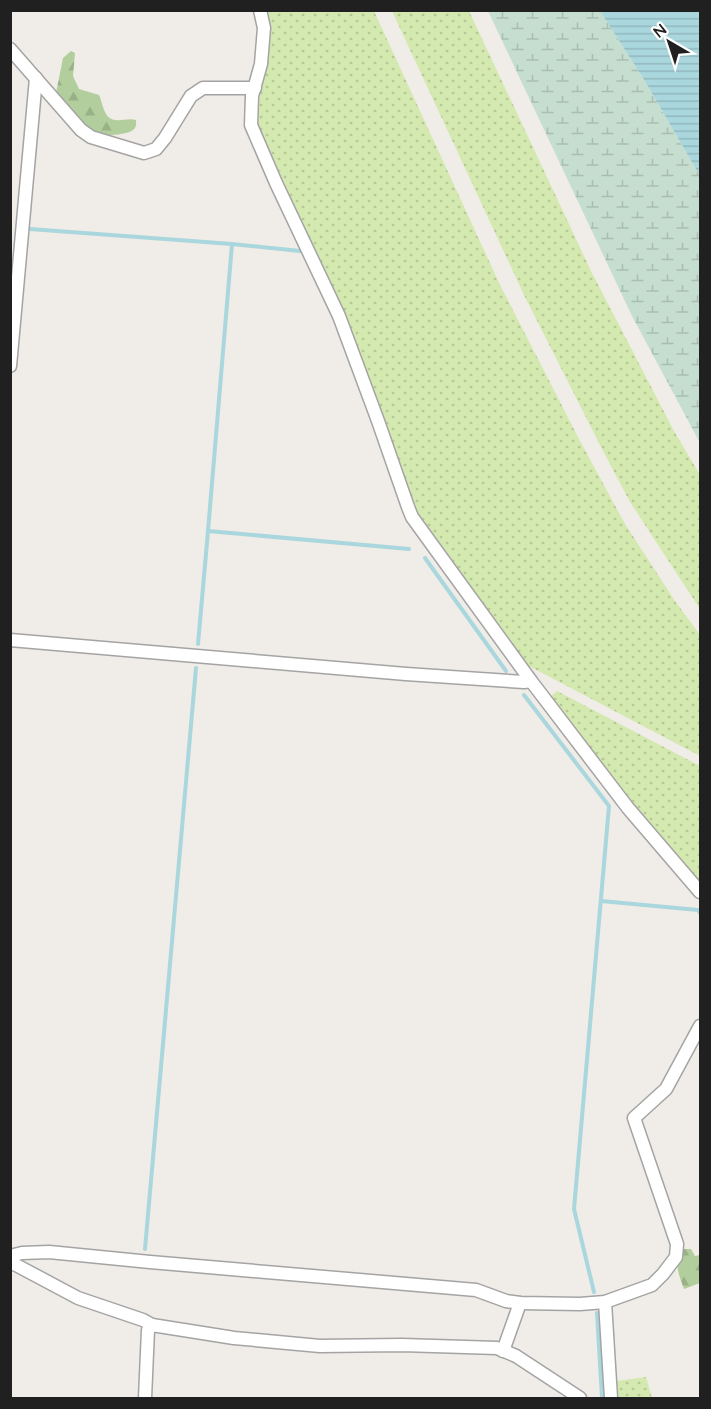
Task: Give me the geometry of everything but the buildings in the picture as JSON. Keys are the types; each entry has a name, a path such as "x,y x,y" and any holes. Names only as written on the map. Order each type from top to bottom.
{"street":[{"path":"260,10 264,28 261,64 252,96 251,125 339,316 412,517 531,681 628,808 700,892"},
{"path":"10,49 81,130 91,136 144,153 156,149 191,96 203,88 255,88"},
{"path":"10,366 36,78"},
{"path":"10,640 394,673 531,681"},
{"path":"10,1256 21,1253 49,1252 476,1290 506,1301 520,1303 605,1302 652,1285 676,1257 677,1244 634,1118 666,1089 700,1026"},
{"path":"10,1263 78,1298 152,1325 234,1338 320,1346 402,1345 497,1348 516,1356 580,1398"},
{"path":"605,1302 611,1398"},
{"path":"503,1351 520,1303"},
{"path":"145,1398 148,1330 152,1325"}],"green space":[{"path":"268,11 374,11 500,285 579,439 625,524 700,635 700,756 527,665 419,514 413,503 352,331 259,127 258,108 269,44"},
{"path":"392,11 469,11 591,271 674,431 700,475 700,609 630,502 601,447 524,295"},
{"path":"488,11 600,11 643,78 700,176 700,443 632,316"},
{"path":"71,51 75,53 73,76 79,89 99,95 111,119 136,120 133,130 113,135 93,131 78,119 56,93 63,58"},
{"path":"557,691 700,766 700,881 637,808 551,696"},
{"path":"683,1249 691,1249 695,1256 700,1255 700,1283 684,1289 678,1264"},
{"path":"646,1377 652,1398 617,1398 617,1381"}],"water":[{"path":"600,11 700,11 700,176 643,78"}],"waterway":[{"path":"30,229 300,251"},
{"path":"232,244 208,531 409,549"},
{"path":"198,644 208,531"},
{"path":"425,558 506,671"},
{"path":"145,1249 196,668"},
{"path":"524,695 609,806 574,1209 594,1292"},
{"path":"601,901 698,910 700,913"},
{"path":"597,1313 602,1397"}]}
